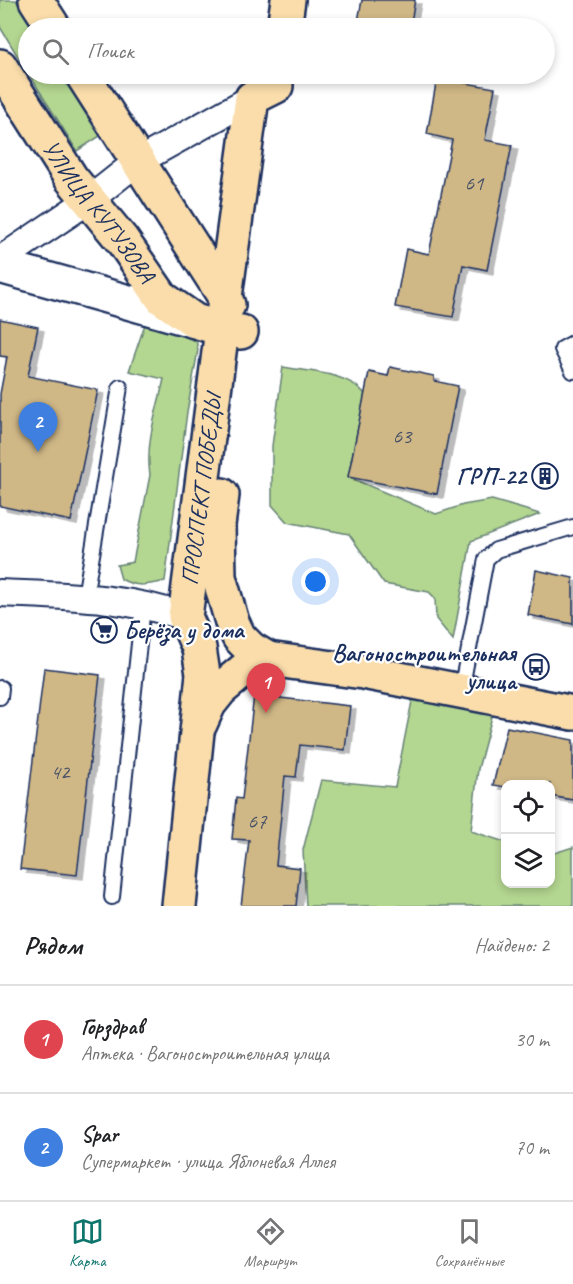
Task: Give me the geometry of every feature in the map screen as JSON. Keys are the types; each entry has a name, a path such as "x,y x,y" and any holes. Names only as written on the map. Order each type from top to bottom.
{"main road":[{"path":"36,0 48,18"},
{"path":"285,18 288,0"},
{"name":"УЛИЦА КУТУЗОВА","path":"0,66 71,178 122,240 162,297 221,320"},
{"path":"88,84 137,162 221,320"},
{"name":"ПРОСПЕКТ ПОБЕДЫ","path":"179,906 202,674 199,648 185,617 221,320 269,86"},
{"name":"ПРОСПЕКТ ПОБЕДЫ","path":"221,320 219,577 232,622 239,637 251,649 268,659"},
{"path":"196,734 202,716 221,689 250,665 268,659 363,672 573,713"}],"street":[{"path":"0,260 89,200 137,162 269,86"},
{"path":"0,266 221,320"},
{"path":"0,593 86,597 143,606 185,617"}],"lane":[{"path":"573,344 562,349 573,371"},
{"path":"86,597 120,387"},
{"path":"461,691 486,559 495,550 573,527"},
{"path":"112,897 143,606"},
{"path":"0,688 0,697"}],"green space":[{"path":"0,0 16,0 27,18 18,18 18,57 0,27"},
{"path":"35,84 67,84 100,136 77,151"},
{"path":"145,324 195,334 198,350 187,412 165,581 143,585 132,584 121,579 117,565 133,562 150,475 150,439 164,379 129,371"},
{"path":"283,367 338,377 349,381 365,394 348,477 436,514 463,505 492,500 540,514 471,541 453,640 436,619 435,598 429,592 384,584 349,534 287,522 272,505 272,446"},
{"path":"413,696 494,709 478,769 471,831 501,841 501,888 555,888 555,853 573,847 573,906 306,906 303,850 321,780 395,787"}],"building":[{"path":"362,0 415,0 412,18 359,18"},
{"path":"436,84 472,84 495,88 485,140 512,145 487,270 463,265 453,317 395,307 406,249 429,254 452,140 427,134"},
{"path":"0,319 38,327 28,376 98,390 71,521 0,506 0,394 7,357 0,356"},
{"path":"390,367 434,376 434,381 458,386 437,494 348,477 369,372 388,376"},
{"path":"536,570 573,578 573,624 528,615"},
{"path":"44,668 100,675 77,875 20,869"},
{"path":"254,695 350,706 345,750 300,745 296,777 285,776 276,865 300,868 296,906 241,906 249,840 232,839 236,798 242,799"},
{"path":"507,727 573,740 573,800 555,797 555,780 501,780 501,786 493,785"}],"place":[{"name":"Spar","path":"38,452"},
{"name":"ГРП-22","path":"545,476"},
{"name":"Берёза у дома","path":"104,630"},
{"name":"Вагоностроительная улица","path":"536,667"},
{"name":"Горздрав","path":"266,713"}]}
